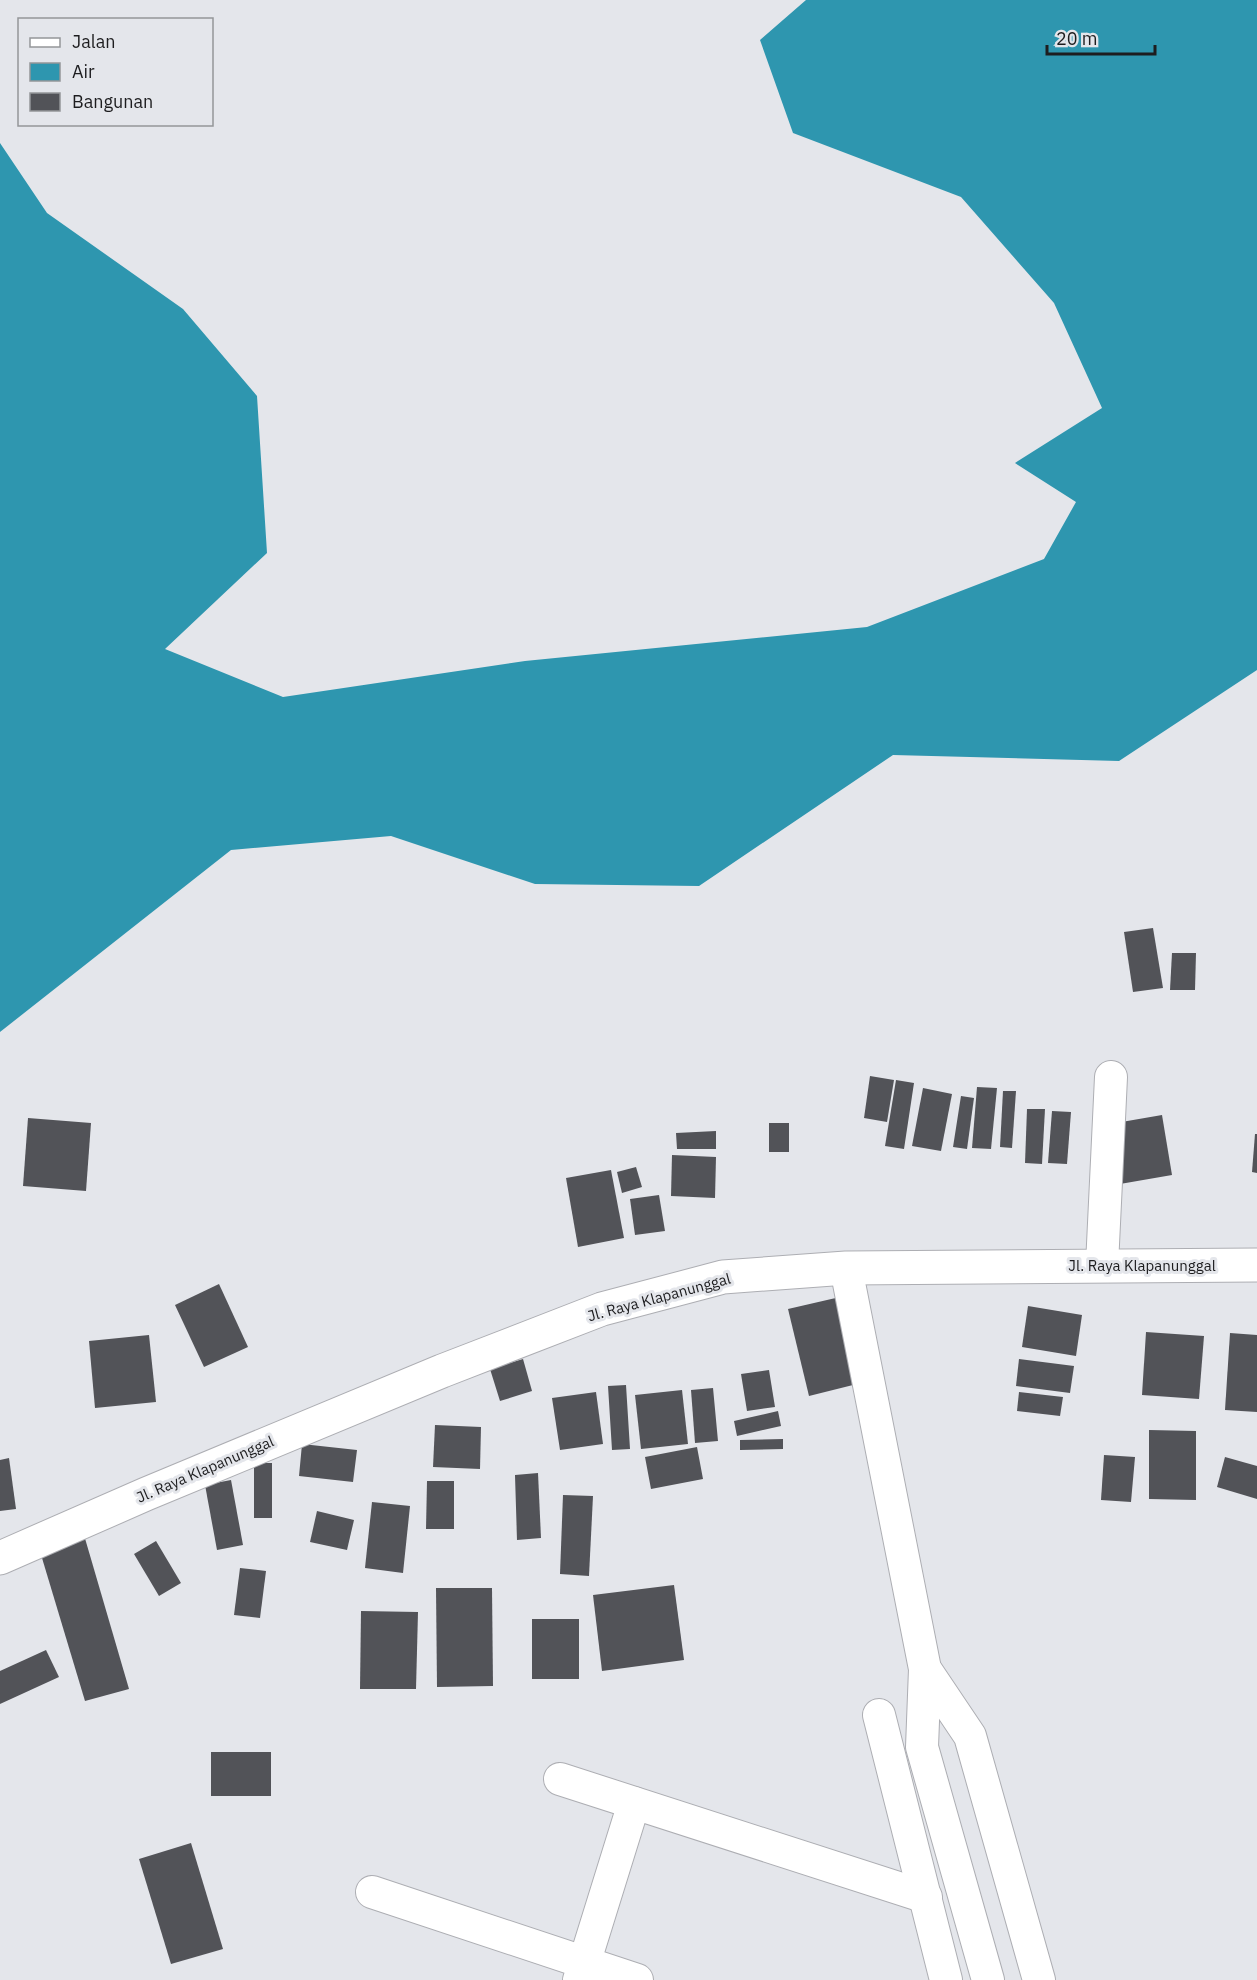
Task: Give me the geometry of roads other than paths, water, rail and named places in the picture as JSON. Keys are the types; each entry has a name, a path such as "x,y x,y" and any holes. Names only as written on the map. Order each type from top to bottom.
{"street":[{"path":"1102,1265 1112,1077"},
{"name":"Jl. Raya Klapanunggal","path":"0,1558 442,1371 602,1309 723,1277 846,1268 1257,1265"},
{"path":"846,1268 925,1669 922,1747 988,1980"},
{"path":"925,1669 970,1736 1039,1980"},
{"path":"879,1715 946,1980"},
{"path":"560,1779 926,1897"},
{"path":"582,1971 634,1803"},
{"path":"372,1892 582,1971 637,1980"}],"water":[{"path":"806,0 1257,0 1257,670 1119,761 893,755 699,886 535,884 391,836 231,850 0,1032 0,143 47,213 183,309 257,396 267,553 165,649 283,697 525,661 867,627 1044,559 1076,502 1015,463 1102,408 1054,303 961,197 793,133 760,40"}]}
